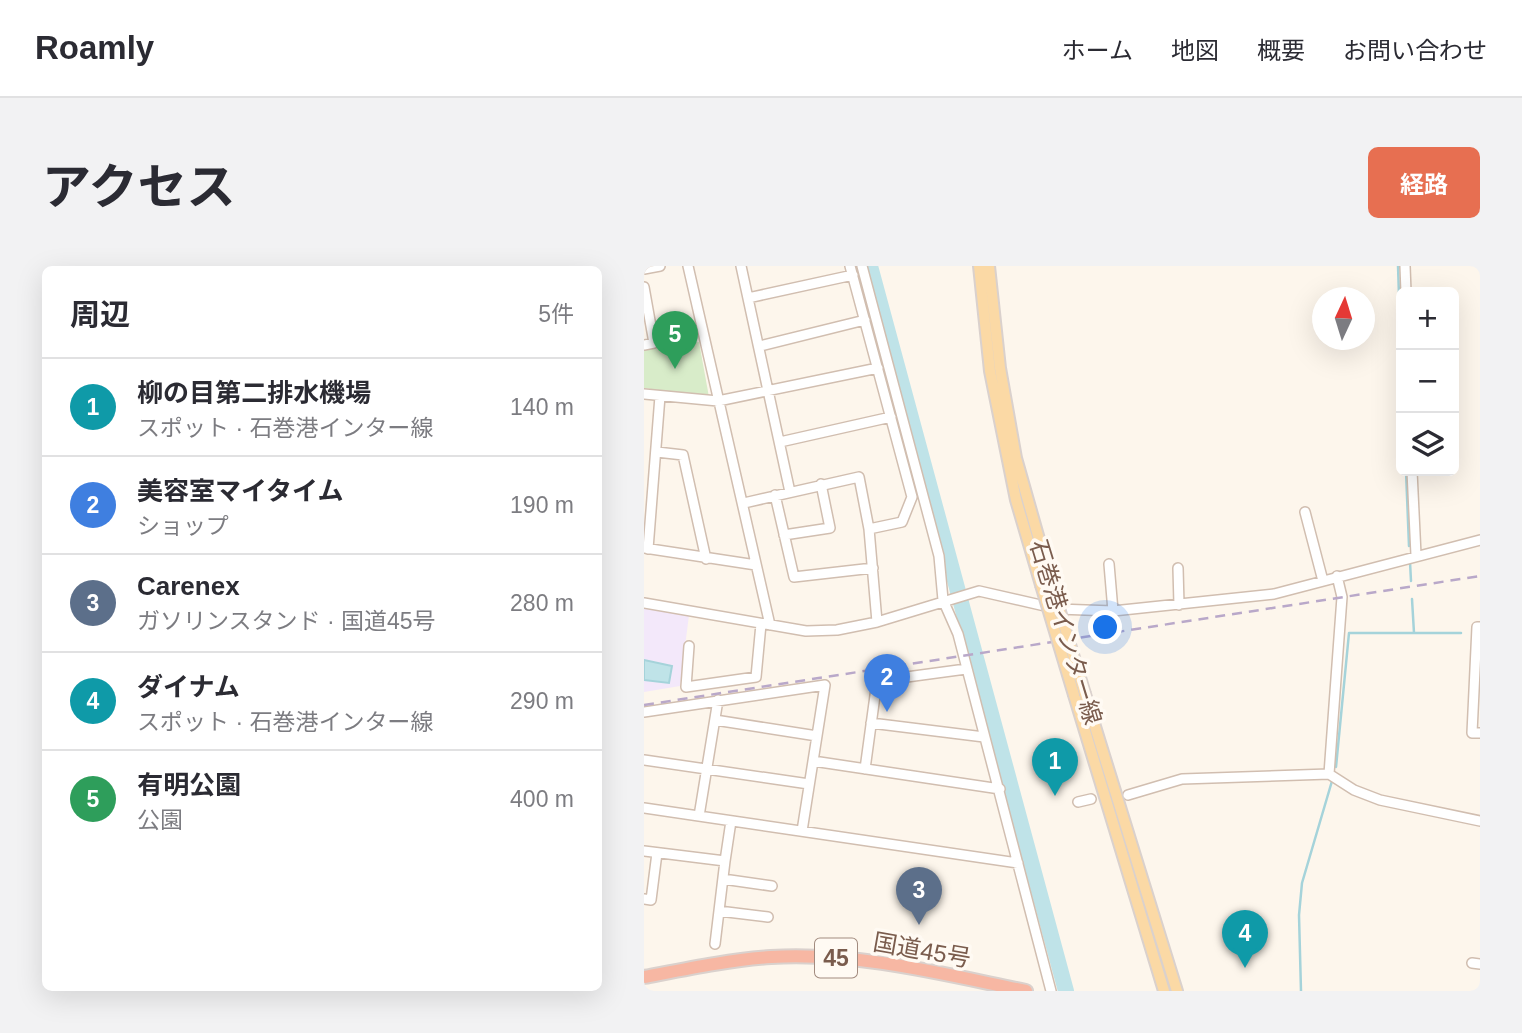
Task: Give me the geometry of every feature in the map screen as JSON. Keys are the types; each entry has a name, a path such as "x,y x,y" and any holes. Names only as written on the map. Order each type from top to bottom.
{"highway":[{"name":"国道45号","path":"644,977 740,960 828,958 917,968 1026,991"}],"main road":[{"name":"石巻港インター線","path":"979,266 990,371 1016,500 1046,585 1164,991"},
{"name":"石巻港インター線","path":"989,266 1000,368 1016,458 1046,585"},
{"name":"石巻港インター線","path":"1079,695 1177,991"}],"street":[{"path":"644,269 660,266"},
{"path":"688,266 744,503 766,625 756,677 686,687 688,646"},
{"path":"741,266 790,492"},
{"path":"862,266 939,556 946,599 1000,789 1051,991"},
{"path":"1405,266 1406,287"},
{"path":"748,298 851,270 912,497 902,522 869,529"},
{"path":"644,286 654,343 644,345"},
{"path":"760,346 865,320"},
{"path":"644,394 718,401 878,368"},
{"path":"660,396 657,452 646,549 756,565"},
{"path":"779,442 891,417"},
{"path":"657,452 683,455 706,559"},
{"path":"1412,476 1416,555"},
{"path":"744,503 859,477 869,529 877,622"},
{"path":"785,535 830,528 821,484"},
{"path":"775,495 793,577 873,568"},
{"path":"1305,512 1323,580"},
{"path":"644,603 806,631 837,630 877,622 972,592 995,593 1058,609 1114,611 1274,594 1480,540"},
{"path":"1109,564 1114,611"},
{"path":"1178,568 1178,605"},
{"path":"1329,774 1342,597 1337,576"},
{"path":"1480,627 1477,627 1472,733 1480,733"},
{"path":"864,769 877,681 966,669"},
{"path":"644,712 825,685 802,831"},
{"path":"699,816 718,700"},
{"path":"715,720 817,736"},
{"path":"871,723 985,737"},
{"path":"644,760 809,784"},
{"path":"813,761 1000,789"},
{"path":"1128,795 1193,778 1329,774 1354,790 1380,800 1480,821"},
{"path":"1078,802 1091,800"},
{"path":"644,808 1018,863"},
{"path":"715,944 731,821"},
{"path":"644,850 725,861"},
{"path":"644,899 651,900 657,853"},
{"path":"723,879 772,886"},
{"path":"719,911 768,917"}],"shaded area":[{"path":"644,607 689,615 680,686 644,692"}],"green space":[{"path":"699,342 709,397 644,388 644,350"}],"water":[{"path":"644,660 672,666 669,683 644,680"}],"waterway":[{"path":"870,266 1066,991"},
{"path":"1398,266 1401,350"},
{"path":"1406,476 1409,546"},
{"path":"1410,562 1411,581"},
{"path":"1412,599 1414,633"},
{"path":"1336,767 1349,633 1461,633"},
{"path":"1301,991 1299,915 1302,883 1332,781"}],"railway":[{"path":"644,705 1480,576"}],"place":[{"name":"有明公園","path":"675,369"},
{"name":"美容室マイタイム","path":"887,712"},
{"name":"柳の目第二排水機場","path":"1055,796"},
{"name":"Carenex","path":"919,925"},
{"name":"ダイナム","path":"1245,968"}]}
